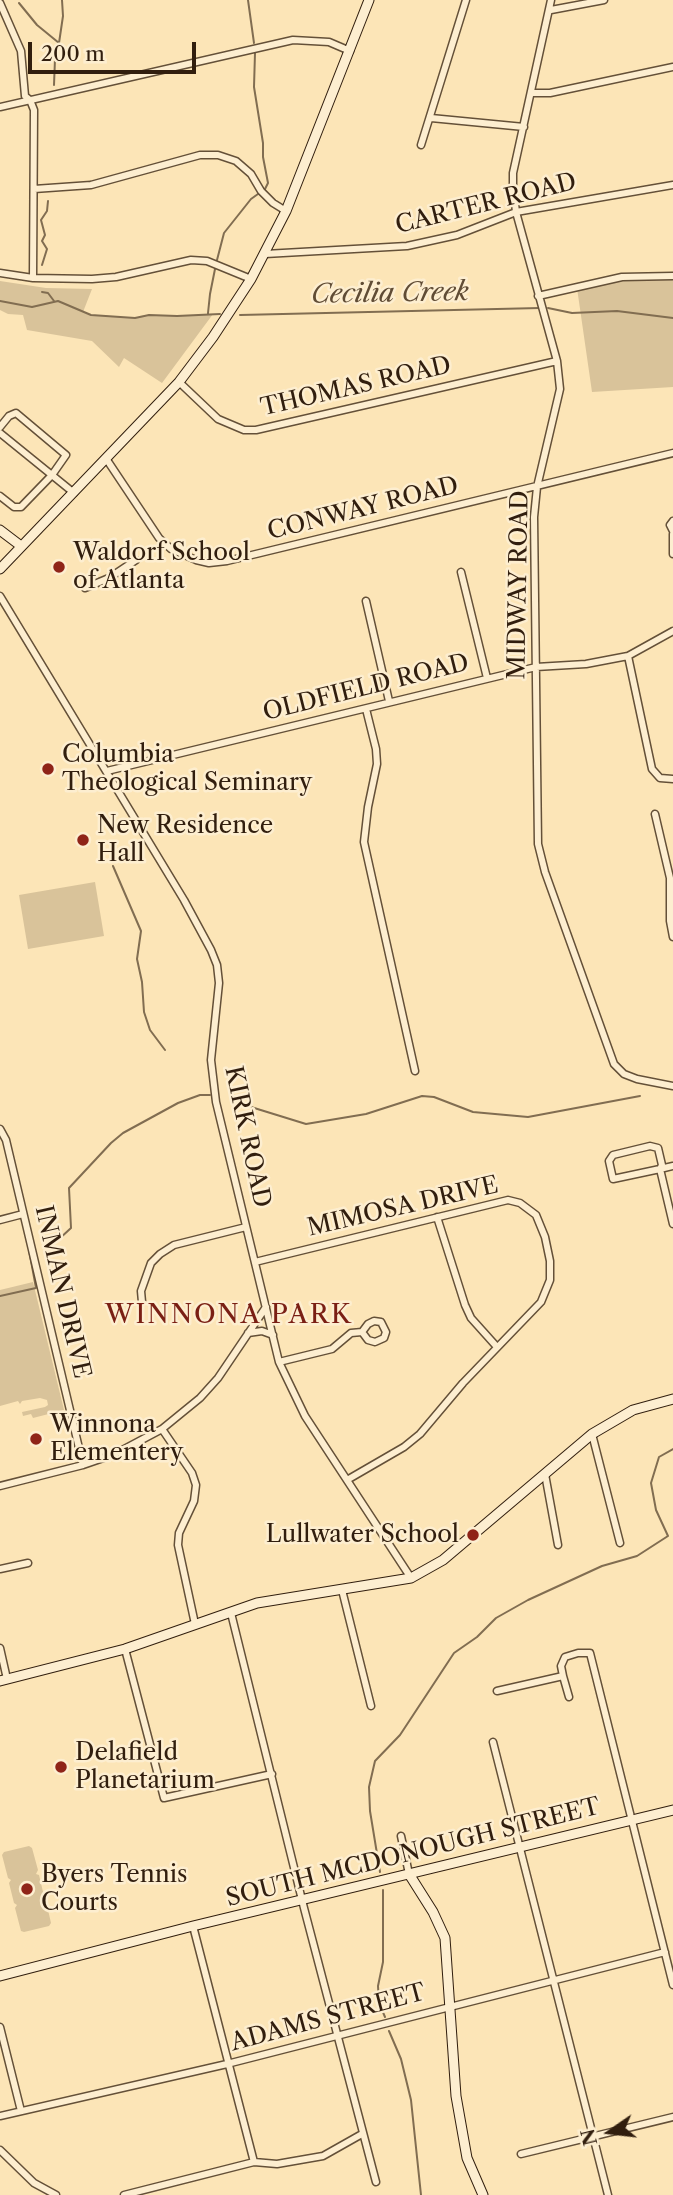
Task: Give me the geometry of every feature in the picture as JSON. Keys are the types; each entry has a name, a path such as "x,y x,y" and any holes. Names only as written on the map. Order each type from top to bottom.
{"main road":[{"path":"0,569 179,382 213,337 265,254 286,211 369,0"},
{"path":"0,530 21,546"},
{"path":"4,1680 125,1649 257,1603 411,1578 443,1560 592,1434 633,1410 673,1399"},
{"name":"SOUTH MCDONOUGH STREET","path":"0,1976 193,1926 673,1810"},
{"path":"409,1874 433,1912 445,1938 461,2133 467,2158 483,2195"}],"street":[{"path":"421,145 466,0"},
{"name":"MIDWAY ROAD","path":"551,0 551,10 513,173 516,212 557,361 560,389 537,487 534,517 538,844 545,872 614,1064 624,1074 637,1079 673,1086"},
{"path":"551,10 604,0"},
{"path":"0,3 21,51 25,96 34,110 33,278"},
{"path":"0,107 293,40 329,42 350,51"},
{"path":"532,93 550,93 673,67"},
{"path":"431,118 524,127"},
{"path":"34,189 90,184 200,155 218,155 236,161 251,174 267,197 286,211"},
{"name":"CARTER ROAD","path":"265,254 407,246 457,235 516,212 673,185"},
{"path":"0,273 33,278 92,279 116,277 191,260 207,261 250,279"},
{"path":"538,296 622,277 673,276"},
{"name":"THOMAS ROAD","path":"179,382 218,419 244,430 256,430 557,361"},
{"path":"0,427 9,416 16,413 64,452 66,457 21,507 14,507 0,496"},
{"path":"0,433 74,492"},
{"name":"CONWAY ROAD","path":"107,460 159,538 171,549 209,563 227,561 673,453"},
{"path":"673,521 670,526 673,533 673,554"},
{"path":"85,589 136,560"},
{"path":"461,572 487,678"},
{"name":"KIRK ROAD","path":"0,596 184,900 211,950 217,965 219,983 212,1074 223,1132 279,1362 305,1416 411,1578"},
{"path":"366,601 389,701"},
{"name":"OLDFIELD ROAD","path":"107,771 536,667 628,656 673,631"},
{"path":"628,656 652,769 660,778 673,779"},
{"path":"366,709 377,764 364,842 415,1070"},
{"path":"655,814 672,877 670,921 673,937"},
{"name":"INMAN DRIVE","path":"0,1129 5,1140 83,1465"},
{"path":"673,1166 660,1169 613,1179 610,1157 650,1146 658,1148 662,1165 660,1169 673,1224"},
{"name":"MIMOSA DRIVE","path":"255,1262 508,1200 530,1208 536,1215 545,1237 550,1261 550,1280 546,1295 463,1383 420,1434 404,1447 347,1480"},
{"path":"0,1220 23,1214"},
{"path":"437,1217 465,1305 471,1318 497,1348"},
{"path":"142,1302 141,1291 151,1263 160,1254 174,1245 246,1227"},
{"path":"0,1486 115,1454 162,1429 200,1398 218,1378 265,1307"},
{"path":"248,1333 262,1331 273,1335"},
{"path":"279,1362 328,1350 351,1333 362,1332"},
{"path":"162,1429 192,1473 196,1485 194,1501 180,1533 178,1545 195,1624"},
{"path":"592,1434 620,1543"},
{"path":"545,1475 558,1545"},
{"path":"0,1569 28,1563"},
{"path":"342,1590 371,1706"},
{"path":"231,1613 302,1901 376,2182"},
{"path":"0,1648 4,1680"},
{"path":"125,1649 164,1798 272,1774"},
{"path":"569,1697 561,1666 565,1657 590,1653 673,1985"},
{"path":"497,1691 563,1676"},
{"path":"493,1742 608,2195"},
{"path":"401,1836 409,1874"},
{"path":"193,1926 254,2162"},
{"name":"ADAMS STREET","path":"0,2116 227,2064 665,1952"},
{"path":"0,2027 21,2111"},
{"path":"521,2154 673,2117"},
{"path":"124,2195 254,2162 277,2164 323,2156 362,2134"},
{"path":"0,2150 34,2183 56,2195"}],"shaded area":[{"path":"641,274 673,276 673,387 592,392 577,288"},
{"path":"0,281 46,288 92,289 83,312 91,315 135,318 149,315 213,314 162,383 124,358 119,367 92,341 27,330 23,315 8,314 0,310"},
{"path":"95,882 104,936 28,949 19,895"},
{"name":"WINNONA PARK","path":"33,1282 64,1410 33,1418 31,1414 23,1416 22,1412 45,1407 48,1405 47,1400 40,1398 0,1406 0,1290"},
{"name":"Byers Tennis Courts","path":"29,1846 32,1848 38,1870 36,1874 39,1875 51,1923 49,1926 24,1932 21,1931 15,1908 17,1905 14,1903 9,1883 11,1880 8,1878 2,1855 4,1852"}],"waterway":[{"path":"59,43 63,16 62,0"},
{"path":"248,0 254,43"},
{"path":"19,3 37,25 59,43 54,85"},
{"path":"255,53 254,87 268,183 265,189"},
{"path":"217,260 224,233 258,194"},
{"path":"42,265 47,249 42,241 45,235 41,220 47,211 48,201"},
{"path":"208,313 215,269"},
{"path":"42,292 48,293 54,301"},
{"name":"Cecilia Creek","path":"0,301 32,307 58,301 91,315 135,318 149,315 220,314"},
{"name":"Cecilia Creek","path":"240,315 540,308"},
{"name":"Cecilia Creek","path":"548,308 572,313 617,311 673,318"},
{"path":"113,866 141,931 137,959 144,1012 150,1030 165,1050"},
{"path":"58,1240 71,1228 69,1188 111,1143 123,1133 178,1103 200,1095 210,1095"},
{"path":"251,1107 306,1124 366,1114 422,1096 434,1097 473,1112 528,1117 640,1096"},
{"path":"0,1296 36,1288 29,1250"},
{"path":"380,1872 370,1811 369,1787 375,1761 400,1735 454,1653 477,1637 496,1618 602,1566 637,1556 668,1536 656,1510 651,1483 659,1457 673,1449"},
{"path":"383,1890 383,1962 378,1986 379,2003 385,2017"},
{"path":"389,2031 401,2059 411,2100 421,2195"}],"place":[{"name":"Waldorf School of Atlanta","path":"59,567"},
{"name":"Columbia Theological Seminary","path":"48,769"},
{"name":"New Residence Hall","path":"83,840"},
{"name":"Winnona Elementery","path":"36,1439"},
{"name":"Lullwater School","path":"473,1535"},
{"name":"Delafield Planetarium","path":"61,1767"},
{"name":"Byers Tennis Courts","path":"27,1889"}],"district":[{"name":"WINNONA PARK","path":"229,1315"}]}
